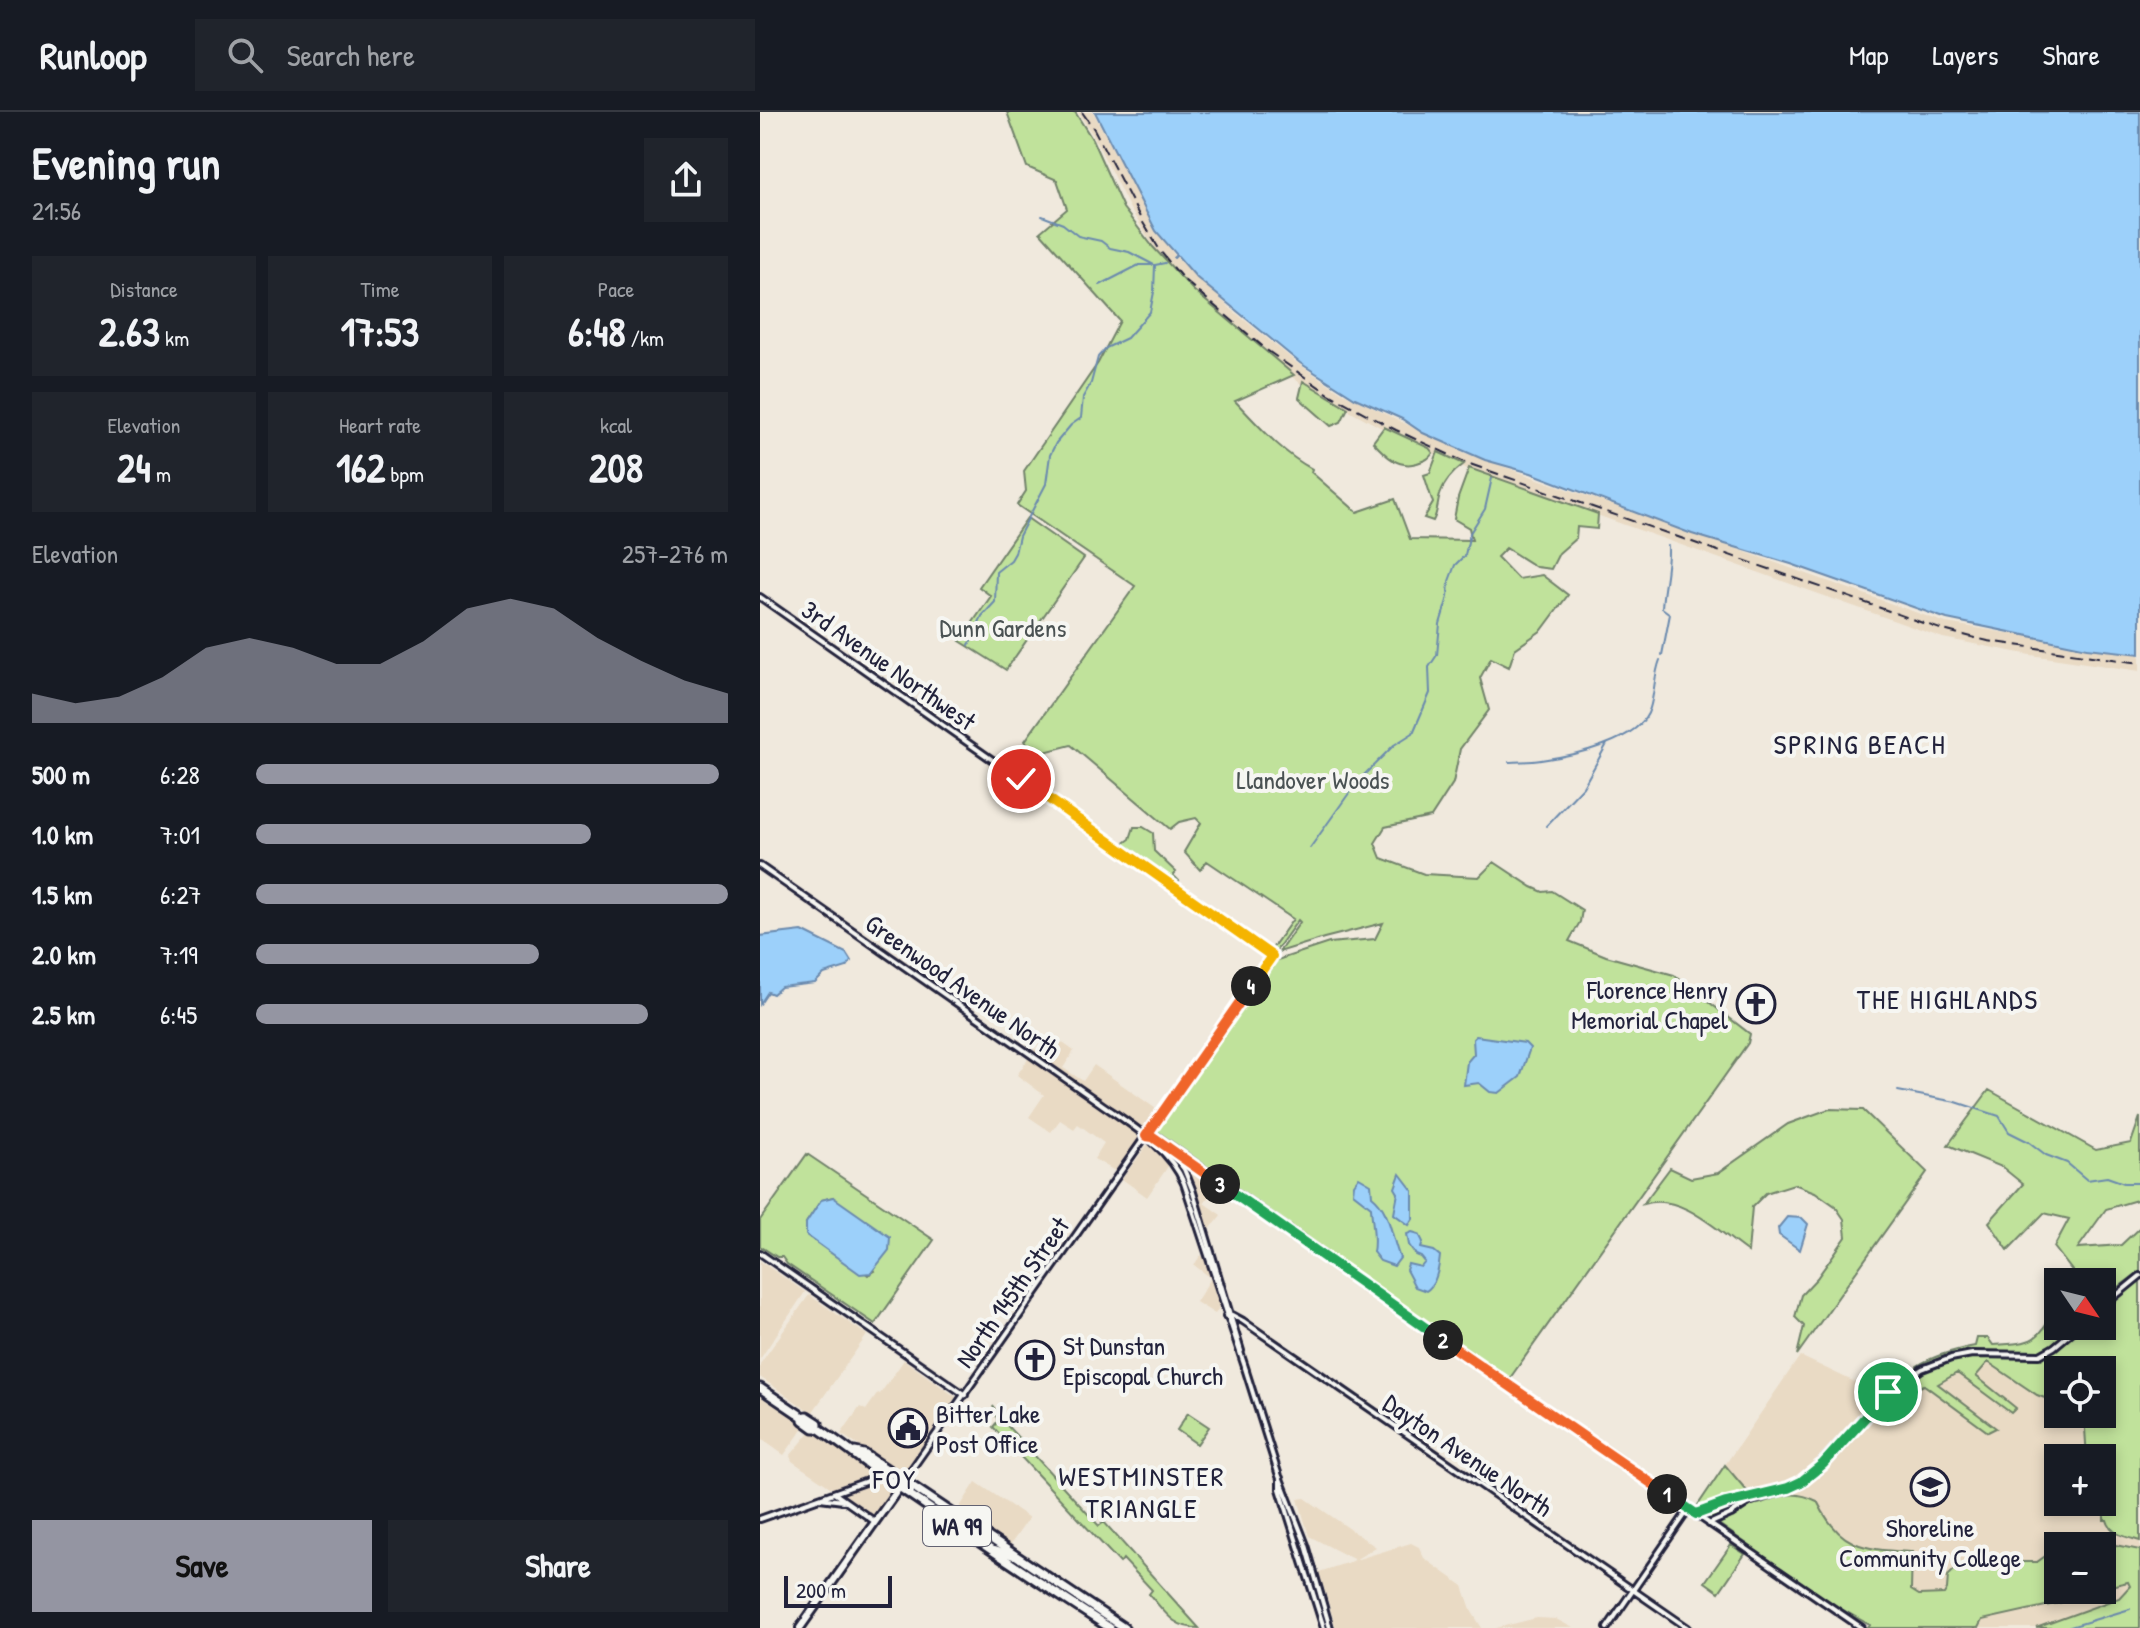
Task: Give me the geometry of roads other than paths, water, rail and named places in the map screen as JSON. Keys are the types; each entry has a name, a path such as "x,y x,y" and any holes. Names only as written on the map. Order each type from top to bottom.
{"highway":[{"name":"WA 99","path":"760,1388 814,1428 854,1452 877,1472 902,1484 1124,1628"},
{"name":"WA 99","path":"854,1452 864,1454 993,1551 1110,1628"}],"main road":[{"name":"North 145th Street","path":"800,1628 902,1484"},
{"path":"993,1551 1013,1556"},
{"path":"1019,1568 1038,1573"},
{"path":"1060,1595 1072,1594"},
{"path":"1083,1610 1099,1617 1104,1615"}],"street":[{"name":"3rd Avenue Northwest","path":"760,597 1272,956"},
{"name":"Greenwood Avenue North","path":"760,866 1146,1136 1175,1165 1201,1171"},
{"name":"North 145th Street","path":"902,1484 1272,956"},
{"name":"Greenwood Avenue North","path":"1146,1136 1153,1137 1862,1628"},
{"path":"1170,1151 1184,1169 1195,1195 1229,1316"},
{"path":"1175,1165 1229,1316 1279,1476 1306,1545 1330,1628"},
{"path":"760,1253 965,1395"},
{"path":"2116,1296 2140,1276"},
{"name":"Dayton Avenue North","path":"1229,1316 1688,1628"},
{"path":"1708,1523 1808,1477 1883,1397 1922,1369 1972,1354 2040,1355 2062,1340"},
{"path":"760,1519 870,1480 877,1472"},
{"path":"1279,1476 1280,1489 1324,1628"},
{"path":"1696,1514 1788,1488"},
{"path":"834,1493 875,1521"},
{"path":"817,1498 849,1503"},
{"path":"1708,1523 1715,1507"},
{"path":"1607,1628 1689,1509"}],"water":[{"path":"1095,112 2140,112 2140,654 2087,648 1947,619 1791,564 1692,534 1531,473 1485,460 1355,398 1300,363 1197,278 1156,231"},
{"path":"802,931 846,953 851,961 847,967 824,974 815,983 781,987 773,994 768,992 760,1004 760,936"},
{"path":"1476,1036 1525,1043 1530,1048 1520,1077 1499,1093 1490,1092 1479,1083 1464,1085 1467,1062 1474,1054 1473,1039"},
{"path":"1400,1174 1413,1191 1413,1219 1409,1225 1394,1214 1398,1193 1395,1188"},
{"path":"1359,1177 1371,1184 1372,1196 1387,1217 1400,1258 1394,1266 1380,1261 1373,1252 1371,1207 1353,1193"},
{"path":"833,1197 890,1237 889,1250 871,1273 860,1274 806,1235 806,1223 821,1200"},
{"path":"1787,1217 1802,1218 1808,1224 1800,1250 1779,1235 1778,1228"},
{"path":"1407,1234 1419,1234 1423,1242 1421,1248 1440,1256 1435,1280 1426,1291 1415,1287 1406,1270 1408,1264 1421,1267 1425,1262 1409,1245"}],"waterway":[{"path":"1042,216 1063,224 1078,236 1101,241 1110,248 1129,252 1154,265"},
{"path":"1174,258 1177,255"},
{"path":"969,645 982,616 995,602 996,572 1015,553 1019,536 1046,484 1050,455 1071,425 1081,418 1083,397 1091,383 1098,357 1106,348 1127,338 1150,312 1155,265 1165,263"},
{"path":"1100,285 1139,265 1152,265"},
{"path":"1310,848 1357,782 1394,745 1413,733 1430,693 1429,667 1437,655 1449,581 1455,565 1465,555 1470,533 1485,509 1492,478"},
{"path":"1662,655 1670,614 1662,608 1668,546"},
{"path":"1509,762 1537,761 1586,751 1633,730 1644,720 1650,708 1660,660"},
{"path":"1546,826 1583,787 1607,744"},
{"path":"1898,1091 1956,1102 1999,1116 2009,1132 2046,1155 2067,1163 2087,1180 2107,1177 2124,1183 2140,1183"},
{"path":"2067,1628 2130,1609"}],"railway":[{"path":"1082,112 1142,221 1183,279 1268,351 1329,394 1396,430 1467,463 1943,630 1988,641 2140,663"}],"place":[{"name":"Florence Henry Memorial Chapel","path":"1756,1004"},
{"name":"St Dunstan Episcopal Church","path":"1035,1360"},
{"name":"Bitter Lake Post Office","path":"908,1428"},
{"name":"Shoreline Community College","path":"1930,1487"}],"district":[{"name":"SPRING BEACH","path":"1860,744"},
{"name":"THE HIGHLANDS","path":"1948,999"},
{"name":"FOY","path":"895,1479"},
{"name":"WESTMINSTER TRIANGLE","path":"1142,1492"}],"park label":[{"name":"Dunn Gardens","path":"1003,627"},
{"name":"Llandover Woods","path":"1313,779"}]}
